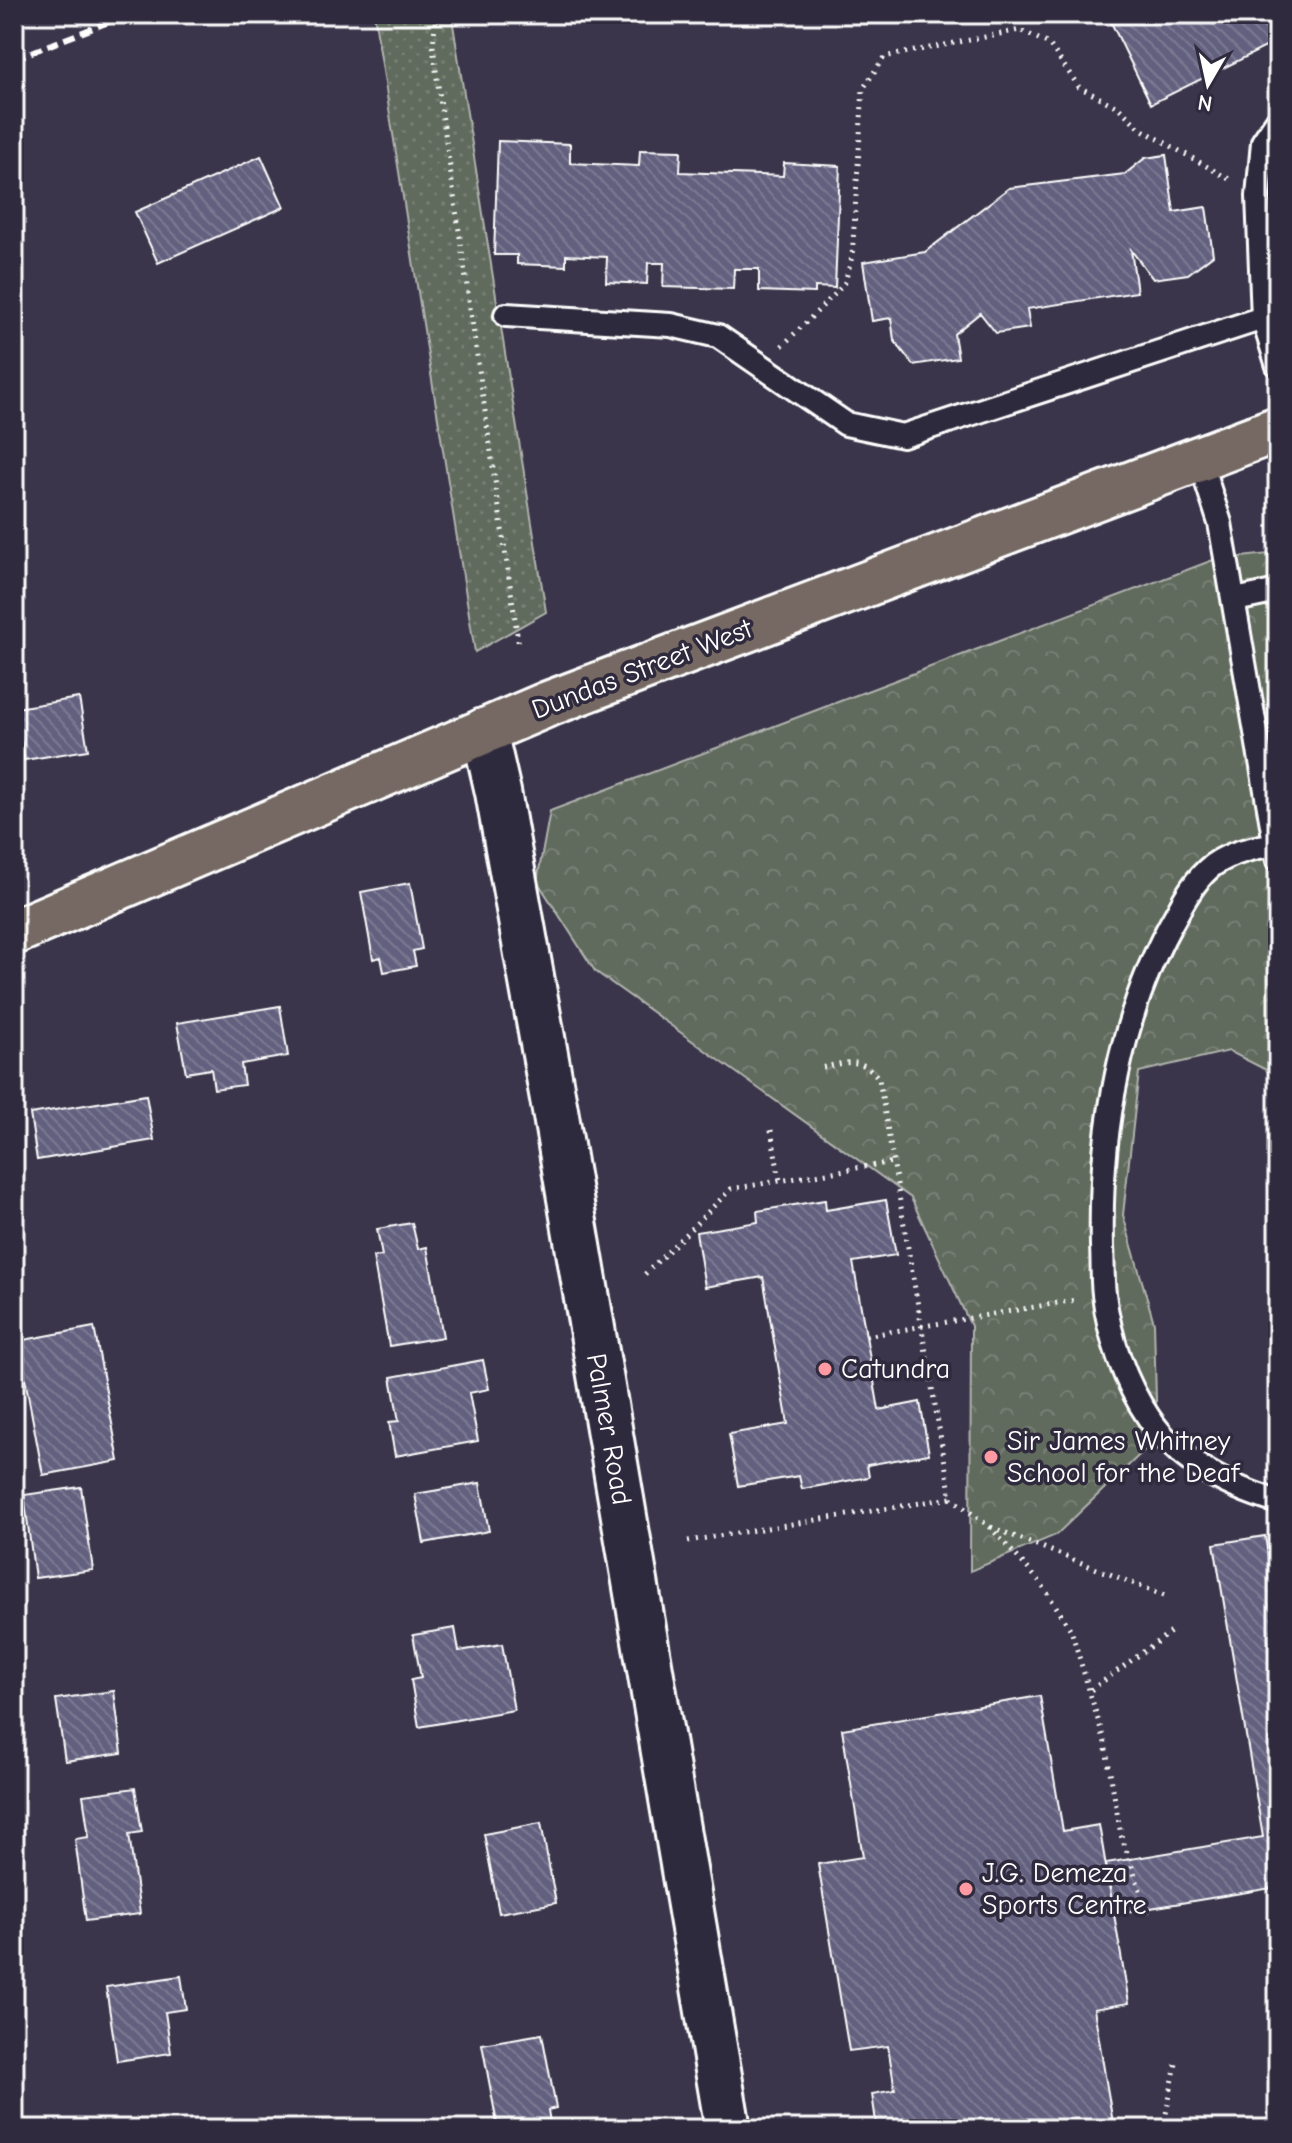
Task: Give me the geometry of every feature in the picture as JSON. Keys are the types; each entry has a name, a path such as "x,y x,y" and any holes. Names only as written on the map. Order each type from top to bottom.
{"main road":[{"name":"Dundas Street West","path":"14,932 548,704 1278,429"}],"street":[{"name":"Palmer Road","path":"484,731 498,792 555,1110 728,2129"}],"lane":[{"path":"1278,120 1263,142 1258,196 1263,318 1278,366"},
{"path":"506,315 671,325 718,336 846,424 903,436 1263,318"},
{"path":"1199,458 1220,523 1277,852 1242,850 1212,866 1190,890 1159,944 1129,1027 1110,1115 1101,1205 1104,1295 1122,1368 1150,1420 1191,1463 1242,1491 1278,1502"},
{"path":"1235,600 1278,591"}],"path":[{"path":"436,14 433,46 437,78 519,647"},
{"path":"761,366 845,282 852,257 863,89 884,57 1020,30 1049,44 1079,87 1119,108 1141,129 1258,196"},
{"path":"818,1068 857,1061 871,1067 879,1079 951,1498 990,1527 1041,1583 1071,1630 1105,1743 1121,1835 1149,1916"},
{"path":"771,1130 780,1181"},
{"path":"645,1274 731,1189 893,1162"},
{"path":"866,1336 1104,1295"},
{"path":"688,1541 951,1498"},
{"path":"990,1527 1165,1596"},
{"path":"1091,1690 1172,1631"},
{"path":"1163,2129 1177,2059"}],"green space":[{"path":"374,14 461,14 452,18 546,612 475,652"},
{"path":"1278,553 1278,1076 1229,1051 1139,1072 1123,1215 1154,1323 1157,1438 1056,1535 970,1571 971,1326 911,1198 595,971 537,881 550,811 1213,560"}],"building":[{"path":"1107,14 1278,14 1278,41 1151,104"},
{"path":"498,141 570,144 570,163 639,166 640,150 681,151 680,172 783,176 784,163 840,166 835,288 815,287 815,293 759,291 759,269 734,269 733,289 663,287 664,263 648,263 647,284 606,282 607,257 566,255 566,266 517,264 517,255 494,255"},
{"path":"1166,155 1174,212 1206,207 1213,255 1188,274 1153,279 1131,250 1137,292 1027,309 1030,328 996,333 980,313 954,334 958,358 913,365 894,340 891,318 872,321 863,262 925,252 1009,188 1125,174 1145,158"},
{"path":"261,156 284,207 158,263 135,212"},
{"path":"79,698 88,750 24,760 16,708"},
{"path":"410,883 422,949 413,951 416,966 384,972 381,957 373,959 361,892"},
{"path":"280,1006 288,1056 241,1064 244,1085 214,1089 211,1069 186,1073 177,1023"},
{"path":"146,1095 154,1140 37,1160 30,1114"},
{"name":"Catundra","path":"825,1200 826,1210 886,1200 896,1255 853,1262 879,1410 920,1402 929,1454 867,1465 869,1477 802,1489 799,1476 738,1486 729,1434 788,1424 763,1277 705,1287 696,1232 758,1222 757,1211"},
{"path":"412,1223 418,1249 427,1247 443,1337 389,1346 373,1257 382,1256 377,1229"},
{"path":"94,1327 119,1461 43,1475 18,1341"},
{"path":"483,1360 489,1389 469,1393 478,1441 395,1456 389,1422 399,1421 391,1377"},
{"path":"480,1483 489,1531 424,1543 415,1494"},
{"path":"81,1487 93,1570 35,1578 24,1495"},
{"path":"1265,1536 1271,1572 1278,1571 1278,1887 1114,1914 1106,1863 1263,1837 1214,1544"},
{"path":"455,1628 459,1651 502,1644 514,1710 419,1727 411,1680 421,1678 413,1635"},
{"path":"114,1691 122,1753 65,1761 56,1699"},
{"name":"J.G. Demeza Sports Centre","path":"1040,1696 1063,1831 1099,1825 1129,2003 1094,2009 1114,2129 877,2129 872,2094 895,2090 888,2046 849,2051 818,1864 863,1857 842,1729"},
{"path":"135,1788 142,1832 129,1834 140,1914 86,1921 75,1839 89,1837 83,1795"},
{"path":"541,1823 556,1903 499,1913 484,1834"},
{"path":"181,1976 186,2009 165,2012 171,2053 117,2061 106,1987"},
{"path":"542,2034 556,2108 548,2110 551,2129 498,2129 482,2044"}],"railway":[{"path":"14,59 129,14"}],"place":[{"name":"Catundra","path":"825,1369"},
{"name":"Sir James Whitney School for the Deaf","path":"991,1457"},
{"name":"J.G. Demeza Sports Centre","path":"966,1889"}]}
